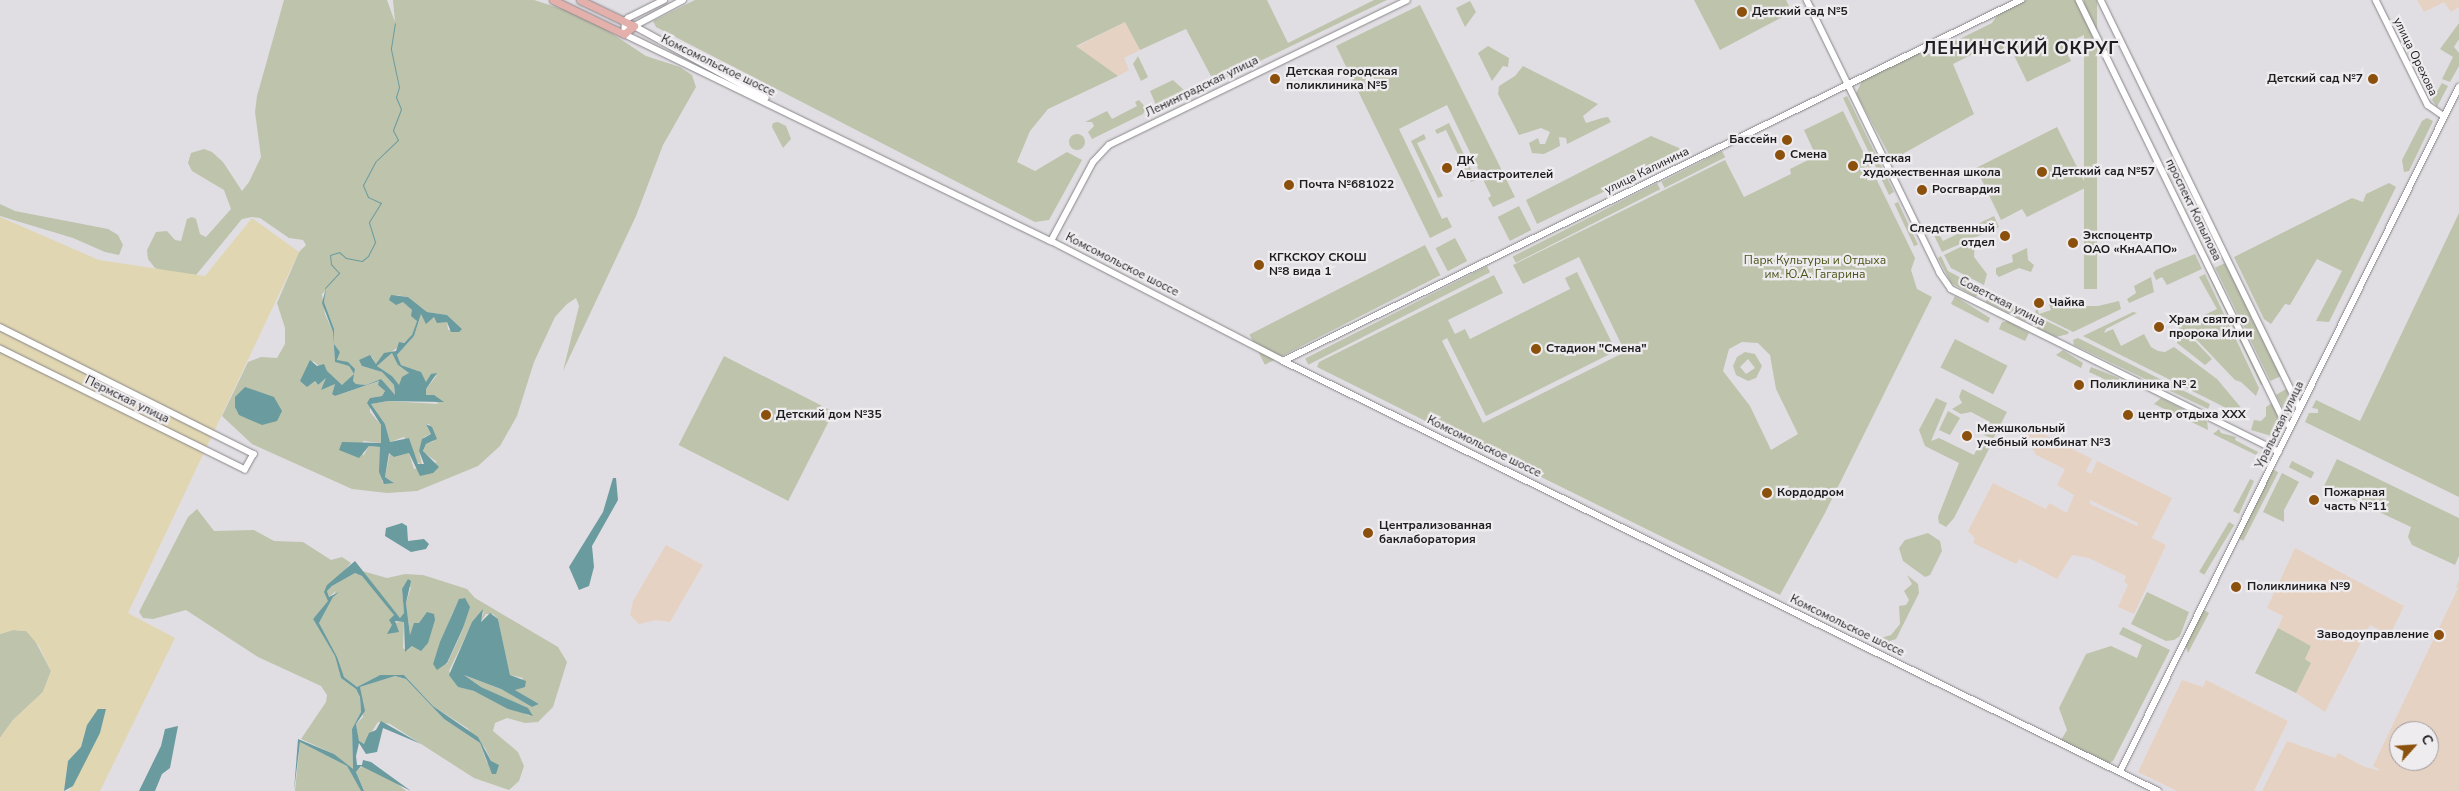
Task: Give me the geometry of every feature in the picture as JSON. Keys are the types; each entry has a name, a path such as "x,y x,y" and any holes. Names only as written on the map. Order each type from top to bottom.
{"main road":[{"name":"Комсомольское шоссе","path":"554,0 1051,241 1283,360 2158,791"},
{"name":"Комсомольское шоссе","path":"580,0 721,72 802,119"},
{"path":"624,34 624,21 664,0"},
{"path":"624,34 634,26 683,0"},
{"name":"Ленинградская улица","path":"1051,241 1093,162 1109,145 1407,0"},
{"path":"717,80 721,72"}],"street":[{"name":"Советская улица","path":"1807,0 1940,273 1951,289 2279,452"},
{"name":"улица Калинина","path":"1283,360 2020,0"},
{"name":"проспект Копылова","path":"2079,0 2283,419 2291,427"},
{"name":"проспект Копылова","path":"2101,0 2300,408"},
{"name":"улица Орехова","path":"2376,0 2428,105 2444,116"},
{"name":"Уральская улица","path":"2120,772 2459,87"},
{"name":"Пермская улица","path":"0,327 254,454 245,470 0,349"}],"shaded area":[{"path":"2417,0 2459,0 2459,7 2451,12 2444,2 2424,12"},
{"path":"1125,22 1140,50 1124,58 1129,70 1118,76 1076,47"},
{"path":"2037,431 2092,459 2086,471 2091,474 2097,461 2172,498 2152,538 2166,545 2134,614 2118,607 2128,585 2124,582 2126,576 2089,558 2072,555 2057,579 2019,559 2016,564 1973,543 1975,538 1968,531 1993,483 2046,509 2049,503 2067,513 2074,495 2057,485 2065,469 2036,455 2032,448 2020,441 2023,436","holes":["2090,500 2138,523 2137,526 2090,504"]},
{"path":"666,545 703,565 670,622 656,620 639,624 630,615 633,601"},
{"path":"2295,548 2404,606 2390,635 2370,625 2325,712 2296,693 2311,663 2305,659 2311,646 2278,628 2283,616 2267,608"},
{"path":"2459,580 2459,791 2262,791 2287,741 2335,758 2338,753 2365,767 2381,771 2373,766 2389,732 2389,771 2439,771 2439,721 2394,721 2458,588 2456,587"},
{"path":"2182,680 2203,687 2206,680 2288,721 2254,791 2177,791 2138,772"}],"green space":[{"path":"284,0 387,0 395,22 393,0 534,0 587,17 646,56 680,67 692,75 696,87 663,145 636,216 563,371 579,306 576,298 567,304 555,317 534,362 517,416 500,446 478,466 417,491 387,493 352,489 252,444 222,416 248,362 261,357 277,358 285,344 285,328 277,303 299,252 306,245 303,240 289,238 260,218 252,217 242,219 196,275 166,272 155,268 148,259 147,250 156,232 167,231 175,240 181,241 187,219 192,217 196,219 200,234 206,237 231,209 224,190 192,171 188,163 191,153 204,149 212,152 223,162 242,191 249,182 261,157 255,112 257,96","holes":["325,291 324,302 334,329 334,344 340,352 337,360 349,366 335,362 333,332 325,314 322,294","396,295 408,297 427,312 447,315 462,329 448,330 447,321 421,314 414,336 397,355 401,365 418,371 426,382 437,375 426,389 426,395 439,404 388,401 371,404 385,424 390,442 404,437 417,462 422,465 419,451 424,437 431,434 426,424 429,424 434,441 426,444 423,452 437,462 414,469 409,453 394,457 390,452 385,477 393,482 382,482 380,447 369,446 363,456 363,441 381,443 381,425 370,412 370,398 382,396 385,391 378,385 380,381 335,396 332,394 335,384 326,382 326,378 318,385 315,382 320,372 319,369 316,370 317,376 300,382 313,361 343,386 354,374 349,366 355,369 353,381 356,384 366,385 381,379 392,395 395,395 394,385 382,372 362,366 372,357 376,364 412,336 417,321 412,310"]},
{"path":"695,0 1267,0 1288,43 1374,0 1387,0 1227,77 1211,76 1186,29 1140,50 1125,22 1076,46 1118,76 1048,109 1030,131 1017,162 1035,171 1067,152 1082,160 1049,220 1035,222 656,27 653,21"},
{"path":"1694,0 1786,0 1792,12 1720,50"},
{"path":"2026,0 2077,0 2092,31 2063,45 2071,61 2027,82 2010,47 1996,54 1991,45 1953,64 1974,114 1892,160 1856,93 1863,79 1923,50 1929,54 1992,23 1999,13"},
{"path":"2084,0 2097,0 2097,289 2084,289"},
{"path":"1470,1 1476,12 1465,27 1456,8"},
{"path":"1420,5 1515,197 1493,207 1488,198 1491,196 1447,105 1399,129 1442,219 1447,217 1452,227 1430,238 1336,46"},
{"path":"2459,23 2459,39 2454,47 2459,53 2459,66 2450,82 2442,79 2453,57 2440,49"},
{"path":"1488,46 1509,58 1508,67 1503,66 1492,81 1478,53"},
{"path":"1138,56 1148,77 1141,81 1133,64"},
{"path":"1523,66 1598,104 1583,116 1586,123 1608,117 1611,122 1567,144 1566,138 1559,137 1560,146 1544,154 1532,153 1529,143 1538,138 1540,144 1545,144 1550,132 1541,128 1519,135 1498,94 1499,86 1515,76"},
{"path":"1173,80 1185,91 1156,105 1150,91"},
{"path":"2442,83 2448,86 2437,107 2432,100"},
{"path":"1847,96 1894,192 1889,195 1843,98"},
{"path":"1139,100 1146,108 1143,114 1092,139 1088,132 1094,126 1092,122 1085,122 1107,111 1112,119 1137,106 1135,102"},
{"name":"Парк Культуры и Отдыха им. Ю.А. Гагарина","path":"1843,111 1915,258 1911,270 1917,289 1932,297 1825,513 1780,595 1535,474 1535,467 1525,463 1520,468 1317,367 1319,362 1494,275 1503,293 1448,320 1455,334 1465,329 1470,339 1570,289 1565,278 1577,272 1616,351 1486,416 1447,338 1442,341 1483,423 1625,352 1579,257 1523,284 1513,265 1725,160 1744,197 1791,174 1790,169 1816,156 1804,130","holes":["1742,342 1758,343 1770,355 1776,389 1798,434 1771,450 1750,406 1723,371 1729,349"]},
{"path":"2427,118 2433,121 2409,171 2404,172 2402,160 2422,121"},
{"path":"778,122 786,126 791,139 783,148 772,127 773,123"},
{"path":"1449,123 1476,180 1471,182 1446,130 1437,134 1435,130"},
{"path":"2057,127 2087,187 2027,217 2022,209 2001,220 1976,168"},
{"path":"1074,134 1080,134 1085,139 1083,148 1074,150 1069,145 1069,139"},
{"path":"1424,134 1426,139 1417,143 1443,196 1438,198 1411,141"},
{"path":"1651,136 1679,148 1682,154 1537,224 1526,200"},
{"path":"1722,151 1725,157 1665,188 1661,182"},
{"path":"1657,183 1660,189 1516,263 1513,257"},
{"path":"2389,183 2396,187 2329,322 2316,321 2342,271 2317,259 2290,305 2285,304 2271,324 2264,319 2234,257 2352,198 2363,202 2366,194"},
{"path":"1898,202 1918,245 1914,246 1894,204"},
{"path":"0,204 15,211 108,229 118,235 123,245 119,255 105,252 73,238 0,216"},
{"path":"1519,206 1531,230 1510,241 1498,217"},
{"path":"2459,213 2459,497 2305,422 2309,413 2318,413 2318,409 2312,408 2316,400 2360,421"},
{"path":"1994,216 1999,227 1942,252 1932,231 1936,229 1943,241"},
{"path":"1455,238 1467,261 1448,271 1436,248"},
{"path":"1975,240 1974,257 1987,274 1984,285 1951,268 1944,255"},
{"path":"1425,245 1440,275 1265,365 1249,334"},
{"path":"2027,248 2028,260 2034,265 2031,272 2019,268 1999,277 1996,274 1996,268 2013,262 2012,255"},
{"path":"2195,254 2202,269 2167,285 2162,277 2156,280 2153,273 2156,270"},
{"path":"1941,256 1948,271 1980,288 1976,297 1951,283 1938,258"},
{"path":"2225,263 2280,376 2270,381 2215,268"},
{"path":"1487,266 1490,272 1308,365 1305,359"},
{"path":"2207,272 2210,274 2263,384 2261,385"},
{"path":"2205,274 2259,388 2256,396 2241,382 2235,380 2195,338 2193,339 2212,359 2205,365 2177,343 2179,327 2217,309 2199,277"},
{"path":"2151,277 2154,292 2129,303 2127,299 2136,293 2134,286"},
{"path":"1987,291 2029,313 2028,320 2025,321 1986,302"},
{"path":"1955,296 1990,318 1988,323 1951,304"},
{"path":"2051,296 2071,303 2072,306 2098,306 2119,301 2121,309 2073,332 2035,313 2037,308 2039,314 2051,310 2047,298"},
{"path":"2133,312 2137,313 2106,329 2104,333 2113,329 2121,346 2144,334 2151,347 2158,351 2165,352 2174,347 2217,379 2243,410 2236,413 2083,336"},
{"path":"2034,315 2069,332 2068,334 2056,337 2035,327 2031,322"},
{"path":"2008,321 2029,333 2025,341 1999,329 2002,322"},
{"path":"2078,338 2210,404 2208,409 2074,345 2073,340"},
{"path":"1955,339 2008,366 1993,394 1940,368"},
{"path":"2063,350 2083,363 2081,368 2056,355"},
{"path":"1745,352 1755,354 1762,366 1756,378 1748,381 1736,375 1733,366 1737,357","holes":["1748,359 1755,368 1746,374 1740,367"]},
{"path":"392,353 395,353 398,365 409,373 399,386 392,376 377,366"},
{"path":"724,356 834,412 788,501 679,445"},
{"path":"2091,367 2119,378 2119,386 2089,372"},
{"path":"1962,389 2007,412 1993,439 1984,435 1990,422 1971,412 1961,414 1952,409 1962,403 1959,397"},
{"path":"2286,389 2294,405 2288,417 2276,395"},
{"path":"1936,398 1947,403 1931,441 1939,438 1974,455 1981,440 1991,445 1954,518 1946,527 1939,523 1938,517 1959,463 1925,446 1919,430"},
{"path":"2161,398 2207,421 2208,430 2154,404"},
{"path":"2272,403 2282,427 2280,434 2275,437 2251,430 2254,420 2261,421 2266,416 2266,407"},
{"path":"1948,411 1960,418 1950,435 1939,430"},
{"path":"2219,429 2221,433 2236,437 2235,440 2258,452 2256,455 2213,434"},
{"path":"2337,459 2459,518 2459,556 2455,565 2412,545 2408,537 2411,527 2324,486"},
{"path":"2292,461 2314,472 2311,479 2289,467"},
{"path":"2272,469 2278,472 2243,541 2237,538"},
{"path":"2282,473 2299,482 2284,510 2284,522 2263,512"},
{"path":"2250,479 2254,481 2239,514 2233,511"},
{"path":"197,509 214,531 254,530 274,541 303,542 331,560 342,557 351,563 325,592 329,601 313,619 335,656 341,678 356,689 360,697 361,712 352,729 353,770 334,754 301,739 326,702 327,695 321,686 258,657 186,610 153,619 143,618 139,612 188,517"},
{"path":"2229,522 2234,525 2204,575 2199,572"},
{"path":"1928,533 1940,541 1942,551 1930,575 1925,577 1903,561 1899,548 1905,540"},
{"path":"359,570 387,578 405,574 423,575 467,589 475,598 558,647 567,662 553,707 538,722 525,723 507,718 495,723 493,731 518,752 524,766 519,781 509,790 474,778 390,724 378,722 364,744 359,742 356,724 363,717 360,687 395,676 406,679 444,719 480,743 487,763 491,761 485,748 467,728 433,706 404,675 380,675 357,687 344,677 319,623 336,591 329,597 327,591 332,586 355,573 362,576 390,609 394,615 392,627 397,633 394,623 404,621 403,648 407,651 434,624 415,623 410,635 406,603 411,587 402,589 404,613 400,618","holes":["463,598 466,615 463,629 447,664 433,664 452,614 459,600","484,611 480,623 486,614 493,614 498,619 510,675 523,678 515,690 539,704 532,707 501,689 464,675 481,687 527,708 530,716 474,691 458,687 449,671 472,623"]},
{"path":"1907,575 1918,584 1919,593 1896,639 1880,644 1868,639 1867,634 1881,638 1891,635 1900,624 1899,606 1906,605 1909,600 1904,591 1912,584"},
{"path":"2147,592 2189,612 2180,636 2174,640 2166,641 2131,624"},
{"path":"2202,609 2209,613 2188,653 2185,644"},
{"path":"2123,627 2170,650 2113,761 2107,764 2061,740 2067,730 2059,708 2086,654 2111,646 2137,658 2142,645 2119,634"},
{"path":"2278,628 2311,646 2305,659 2311,663 2296,693 2255,673"},
{"path":"13,630 26,631 33,637 51,671 43,692 13,720 0,738 0,634"},
{"path":"300,742 347,766 361,791 295,791"},
{"path":"362,766 393,780 406,791 364,791 356,772"}],"sand":[{"path":"0,217 99,260 205,276 252,218 299,252 128,613 175,638 100,791 69,791 100,733 106,709 87,725 81,747 68,761 64,791 0,791 0,738 13,720 43,692 51,671 39,646 26,631 13,630 0,634"}],"water":[{"path":"326,288 324,302 334,329 334,344 340,352 337,360 348,362 355,369 353,381 356,384 366,385 381,379 395,395 394,385 382,372 362,366 359,360 370,355 376,364 384,353 396,351 399,342 404,343 412,335 417,321 411,316 412,310 403,302 396,305 389,300 391,295 408,297 427,312 447,315 462,329 459,332 451,332 447,322 437,323 434,317 426,324 421,314 414,336 397,355 401,365 421,372 426,382 431,374 437,373 426,389 426,395 434,395 444,402 388,401 371,404 385,424 390,442 409,438 418,464 424,464 419,451 422,439 431,434 426,424 432,427 437,439 426,444 423,451 439,467 433,473 420,476 409,453 394,457 389,453 385,477 394,483 384,484 379,472 380,447 369,446 359,458 339,450 342,442 381,443 381,425 367,403 370,398 382,396 385,391 378,385 379,381 335,396 332,394 335,384 321,390 326,378 318,385 315,381 307,387 300,381 310,360 317,366 324,364 327,371 342,385 354,374 349,366 335,362 333,332 322,303","holes":["392,353 398,365 409,373 402,377 399,385 392,376 377,366"]},
{"path":"245,387 274,397 282,411 277,421 262,425 239,415 235,407 235,397"},
{"path":"613,478 616,478 618,500 592,546 594,567 589,586 579,590 569,567 603,512"},
{"path":"402,523 407,526 408,541 424,539 429,544 426,549 411,552 385,536 386,528"},
{"path":"355,561 400,618 404,613 402,589 408,579 411,581 406,603 410,635 414,623 419,623 427,612 434,614 435,620 428,643 421,651 412,646 405,652 404,622 395,621 399,632 387,634 392,625 389,620 394,615 362,576 355,573 332,586 327,591 329,597 339,592 333,597 319,623 337,657 344,677 357,687 380,675 404,675 433,706 478,737 491,761 499,765 496,774 492,774 480,743 444,719 406,679 395,676 360,687 365,711 356,724 359,741 364,744 369,733 376,730 381,721 421,744 383,728 377,752 366,754 359,743 356,756 357,765 362,765 363,760 371,762 411,791 361,766 356,772 364,791 361,791 347,766 300,742 294,791 298,739 334,754 353,769 352,729 361,712 360,697 356,689 341,678 335,656 313,619 328,601 324,592 327,585"},
{"path":"465,598 470,607 463,628 447,663 437,670 433,664 440,642 459,599"},
{"path":"483,609 481,622 490,613 498,619 510,675 526,681 525,687 515,690 539,704 532,707 501,689 464,675 481,687 528,708 533,716 508,709 474,691 458,687 449,675 472,622"},
{"path":"98,709 106,709 100,733 73,786 64,791 68,761 81,747 87,725"},
{"path":"178,726 170,768 162,774 155,791 139,791 161,746 165,729"}],"waterway":[{"path":"325,288 339,273 331,264 330,255 339,252 346,258 362,261 368,256 375,242 369,222 381,203 368,197 363,185 375,162 398,140 393,130 401,109 396,97 399,87 391,48 395,23"}],"place":[{"name":"Детский сад №5","path":"1742,12"},
{"name":"Детская городская поликлиника №5","path":"1275,79"},
{"name":"Детский сад №7","path":"2373,79"},
{"name":"Бассейн","path":"1787,140"},
{"name":"Смена","path":"1780,155"},
{"name":"Детская художественная школа","path":"1853,166"},
{"name":"ДК Авиастроителей","path":"1447,168"},
{"name":"Детский сад №57","path":"2042,172"},
{"name":"Почта №681022","path":"1289,185"},
{"name":"Росгвардия","path":"1922,190"},
{"name":"Следственный отдел","path":"2005,236"},
{"name":"Экспоцентр ОАО «КнААПО»","path":"2073,243"},
{"name":"КГКСКОУ СКОШ №8 вида 1","path":"1259,265"},
{"name":"Чайка","path":"2039,303"},
{"name":"Храм святого пророка Илии","path":"2159,327"},
{"name":"Стадион \"Смена\"","path":"1536,349"},
{"name":"Поликлиника № 2","path":"2079,385"},
{"name":"Детский дом №35","path":"766,415"},
{"name":"центр отдыха ХХХ","path":"2128,415"},
{"name":"Межшкольный учебный комбинат №3","path":"1967,436"},
{"name":"Кордодром","path":"1767,493"},
{"name":"Пожарная часть №11","path":"2314,500"},
{"name":"Централизованная баклаборатория","path":"1368,533"},
{"name":"Поликлиника №9","path":"2236,587"},
{"name":"Заводоуправление","path":"2439,635"}],"district":[{"name":"ЛЕНИНСКИЙ ОКРУГ","path":"2021,48"}]}
